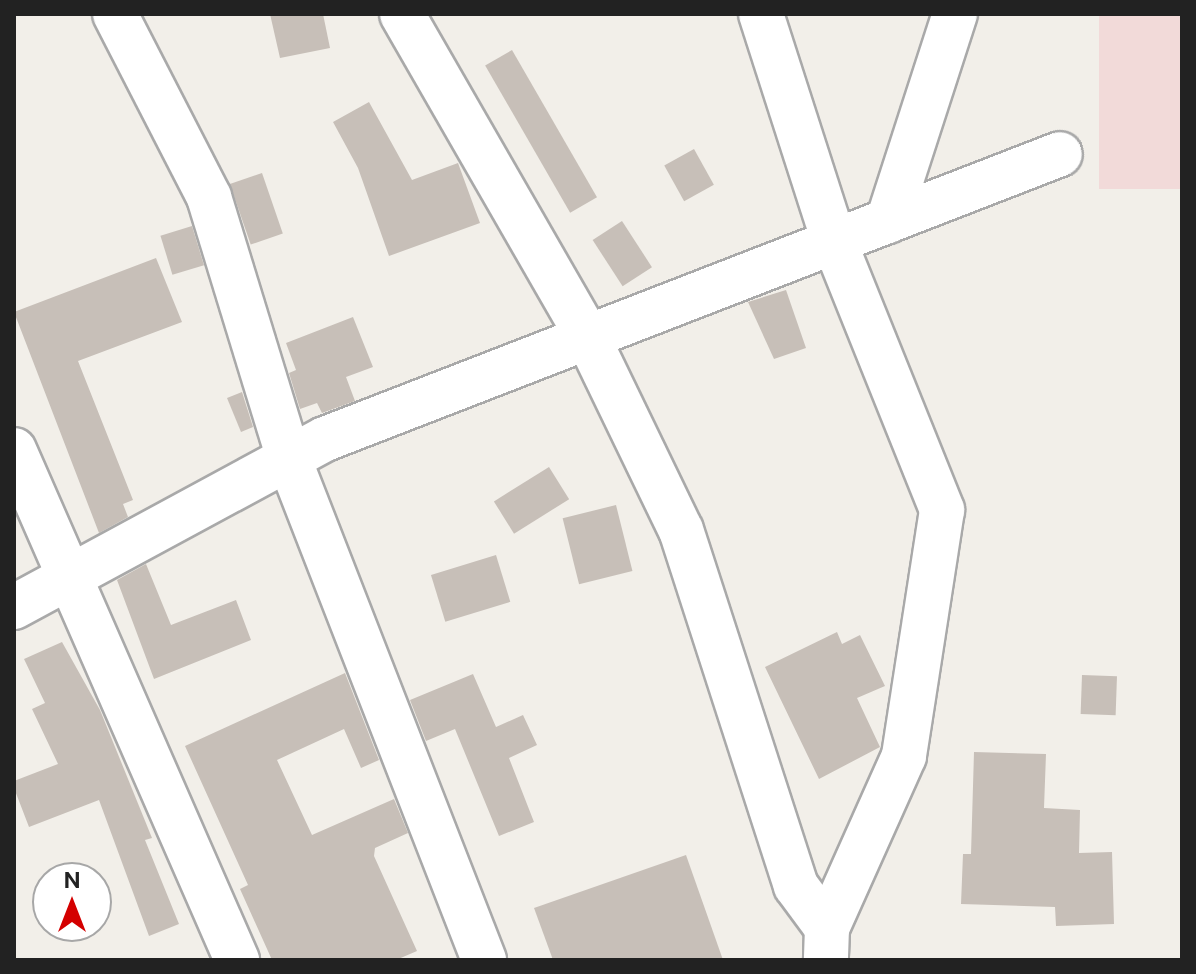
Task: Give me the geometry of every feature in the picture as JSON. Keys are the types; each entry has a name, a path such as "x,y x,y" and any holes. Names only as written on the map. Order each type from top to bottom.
{"street":[{"path":"115,14 209,197 289,459 484,960"},
{"path":"402,14 588,338 681,530 796,886 826,944"},
{"path":"761,14 834,241 942,510 904,756 826,944"},
{"path":"888,221 955,14"},
{"path":"14,607 325,439 1060,154"},
{"path":"14,450 237,960"}],"shaded area":[{"path":"1099,14 1182,14 1182,189 1099,189"}],"building":[{"path":"270,14 323,14 330,48 280,58"},
{"path":"512,50 597,197 570,213 485,66"},
{"path":"369,102 412,180 458,163 480,223 389,256 358,168 333,122"},
{"path":"694,149 714,185 684,201 664,165"},
{"path":"262,173 283,234 251,245 230,184"},
{"path":"622,221 652,267 623,286 593,240"},
{"path":"192,226 204,265 172,275 160,236"},
{"path":"156,258 182,322 78,361 133,500 123,504 128,517 99,533 14,312"},
{"path":"786,290 806,348 774,359 748,302"},
{"path":"353,317 373,367 346,377 355,401 322,413 317,403 300,409 289,373 296,370 286,343"},
{"path":"242,392 253,427 241,432 227,398"},
{"path":"549,467 569,499 514,534 494,501"},
{"path":"616,505 632,571 579,584 563,518"},
{"path":"496,555 510,602 445,622 431,575"},
{"path":"146,564 171,625 236,600 251,640 154,679 117,580"},
{"path":"837,632 842,644 860,635 885,686 857,698 880,747 819,779 765,667"},
{"path":"62,642 100,710 152,838 145,840 179,924 149,936 99,800 29,827 14,788 14,781 58,764 32,709 45,703 24,659"},
{"path":"345,673 379,760 361,768 344,729 277,760 312,835 394,799 408,833 375,848 374,856 417,951 396,960 272,960 240,889 248,885 185,746"},
{"path":"473,674 496,727 523,715 537,745 509,758 534,822 499,836 455,729 426,741 410,700"},
{"path":"1082,675 1117,676 1116,715 1081,714"},
{"path":"974,752 1046,754 1044,808 1080,810 1079,853 1112,852 1114,924 1056,926 1055,907 961,904 963,854 971,854"},
{"path":"686,855 723,960 553,960 534,908"}]}
